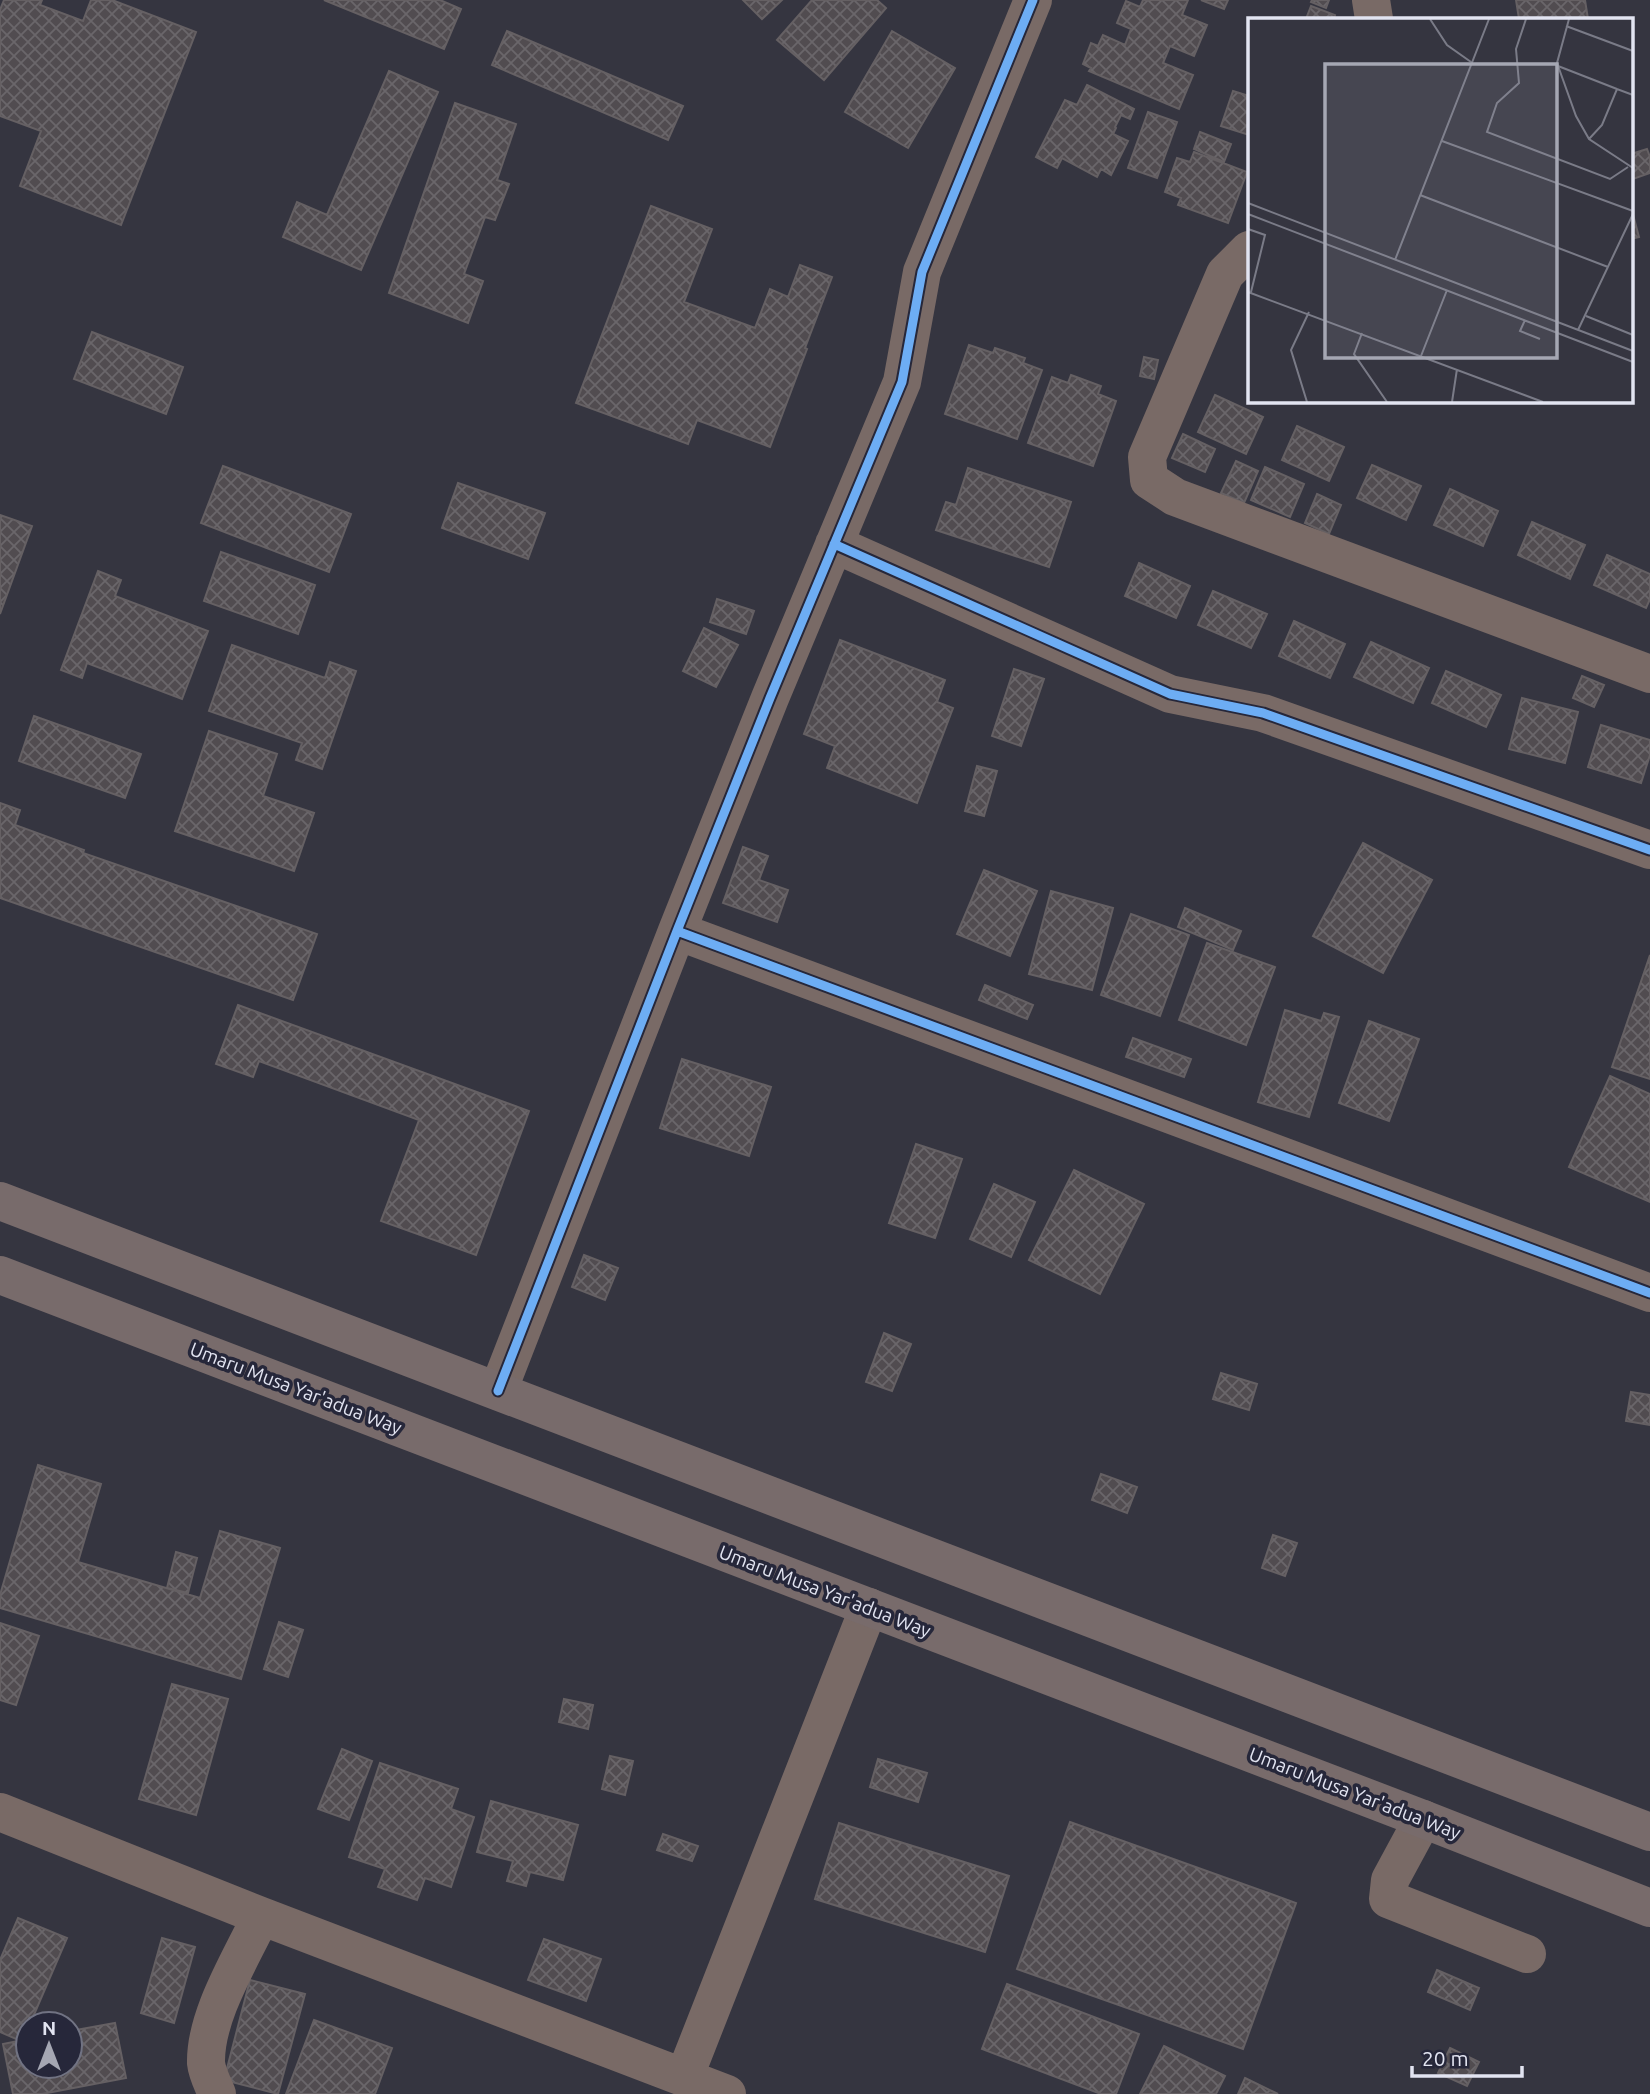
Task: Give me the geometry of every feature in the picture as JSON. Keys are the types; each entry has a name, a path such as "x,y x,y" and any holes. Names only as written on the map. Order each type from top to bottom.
{"main road":[{"path":"0,1202 1650,1832"},
{"name":"Umaru Musa Yar'adua Way","path":"0,1275 1650,1908"}],"street":[{"path":"498,1391 770,698 902,382 922,272 1032,0"},
{"path":"1371,0 1374,18"},
{"path":"1248,251 1225,274 1147,457 1149,480 1175,497 1650,674"},
{"path":"834,544 1170,694 1263,713 1650,850"},
{"path":"677,931 1650,1293"},
{"path":"684,2078 869,1607"},
{"path":"0,1812 261,1916 727,2094"},
{"path":"1423,1819 1390,1880 1388,1899 1527,1954"},
{"path":"217,2094 206,2066 208,2036 224,1992 261,1916"}],"building":[{"path":"4,0 42,0 40,5 83,21 91,0 112,0 196,32 121,225 20,186 41,131 0,116 0,10"},
{"path":"324,0 440,0 461,9 444,49"},
{"path":"743,0 782,0 762,19"},
{"path":"812,0 877,0 886,8 824,80 777,40"},
{"path":"1143,0 1188,0 1182,15 1207,25 1194,56 1170,46 1163,63 1193,75 1179,109 1089,71 1091,68 1083,64 1091,43 1098,46 1103,35 1125,45 1131,29 1117,23 1126,1 1140,7"},
{"path":"1201,0 1228,0 1224,9"},
{"path":"1329,0 1326,8 1311,2"},
{"path":"1516,0 1585,0 1588,18 1519,18"},
{"path":"1311,6 1335,15 1334,18 1306,18"},
{"path":"507,31 683,106 668,140 492,65"},
{"path":"892,31 955,68 908,148 845,112"},
{"path":"389,71 438,92 361,270 283,237 297,202 327,215"},
{"path":"1087,85 1134,109 1130,119 1121,115 1115,127 1113,134 1128,141 1111,175 1101,169 1097,177 1062,158 1057,168 1036,157 1065,100 1077,105"},
{"path":"1233,91 1248,96 1248,135 1221,126"},
{"path":"455,103 516,124 497,180 509,184 495,220 485,217 464,274 483,281 468,323 389,293"},
{"path":"1148,112 1177,122 1157,178 1128,168"},
{"path":"1200,132 1231,144 1224,162 1194,149"},
{"path":"1647,149 1650,173 1633,179 1632,154"},
{"path":"1194,152 1247,172 1228,223 1178,205 1181,198 1165,192 1177,158 1190,162"},
{"path":"651,206 712,229 684,302 755,328 770,289 788,297 800,265 832,277 770,447 697,420 688,444 576,403"},
{"path":"1632,211 1639,237 1632,239"},
{"path":"92,332 183,367 166,414 74,379"},
{"path":"969,345 993,353 995,348 1025,358 1023,363 1042,370 1017,439 945,414"},
{"path":"1144,357 1158,360 1154,379 1140,376"},
{"path":"1071,375 1101,386 1098,394 1116,401 1093,466 1028,443 1052,377 1068,383"},
{"path":"1215,395 1263,417 1246,454 1198,432"},
{"path":"1297,426 1344,447 1329,481 1282,460"},
{"path":"1183,434 1215,449 1205,472 1172,458"},
{"path":"1236,461 1258,471 1244,503 1221,493"},
{"path":"1372,465 1421,486 1406,520 1357,498"},
{"path":"223,466 351,514 329,572 201,523"},
{"path":"1265,467 1304,484 1290,517 1251,500"},
{"path":"968,468 1071,502 1049,567 936,530 946,502 956,505"},
{"path":"458,483 545,513 528,559 442,528"},
{"path":"1450,489 1498,511 1483,546 1434,525"},
{"path":"1317,494 1341,505 1329,534 1305,523"},
{"path":"0,515 32,526 0,614"},
{"path":"1532,522 1585,545 1570,579 1518,555"},
{"path":"221,552 315,585 298,634 204,601"},
{"path":"1607,555 1650,574 1650,599 1646,608 1594,585"},
{"path":"1139,563 1190,586 1176,618 1125,596"},
{"path":"98,571 121,580 115,596 208,631 182,699 87,663 82,678 61,670"},
{"path":"1213,591 1267,614 1251,648 1198,625"},
{"path":"717,599 754,611 746,634 710,622"},
{"path":"1294,621 1345,644 1330,678 1279,656"},
{"path":"704,628 738,645 716,687 683,671"},
{"path":"840,640 945,680 937,702 953,708 917,803 827,768 835,746 804,734"},
{"path":"1371,642 1429,668 1413,703 1354,677"},
{"path":"232,645 325,678 330,662 356,671 322,769 296,760 302,743 209,711"},
{"path":"1014,669 1044,679 1021,746 992,736"},
{"path":"1446,671 1501,695 1486,727 1432,703"},
{"path":"1582,676 1604,685 1594,707 1573,698"},
{"path":"1522,698 1578,712 1565,763 1509,749"},
{"path":"34,716 141,754 125,798 19,761"},
{"path":"1601,725 1650,740 1650,755 1641,783 1588,767"},
{"path":"209,731 277,754 263,796 314,813 294,871 175,831"},
{"path":"977,766 997,771 984,816 965,811"},
{"path":"0,803 20,810 15,825 84,850 83,853 317,934 293,1000 0,898"},
{"path":"1363,843 1432,880 1383,973 1313,936"},
{"path":"743,847 768,856 759,880 788,890 777,922 723,903"},
{"path":"984,870 1037,891 1010,956 957,934"},
{"path":"1051,891 1113,908 1092,990 1029,974"},
{"path":"1185,908 1241,931 1233,950 1178,927"},
{"path":"1131,914 1189,935 1160,1016 1101,995"},
{"path":"1207,943 1275,967 1246,1045 1179,1020"},
{"path":"1650,955 1650,1079 1612,1067"},
{"path":"985,985 1033,1005 1027,1019 979,1000"},
{"path":"238,1005 529,1111 476,1255 381,1221 419,1120 259,1061 253,1077 216,1064"},
{"path":"1285,1010 1321,1021 1324,1013 1339,1017 1309,1117 1258,1102"},
{"path":"1369,1021 1419,1039 1389,1121 1339,1103"},
{"path":"1133,1038 1191,1059 1184,1077 1126,1057"},
{"path":"682,1059 771,1087 749,1156 660,1128"},
{"path":"1610,1076 1650,1094 1650,1202 1569,1167"},
{"path":"916,1144 962,1159 935,1238 889,1223"},
{"path":"1074,1170 1144,1204 1100,1294 1029,1260"},
{"path":"994,1184 1035,1202 1011,1257 970,1239"},
{"path":"584,1255 618,1268 605,1300 572,1287"},
{"path":"884,1333 911,1344 892,1391 866,1382"},
{"path":"1221,1373 1257,1384 1249,1410 1213,1399"},
{"path":"1631,1392 1650,1395 1650,1425 1626,1421"},
{"path":"38,1465 101,1484 78,1562 200,1598 220,1531 280,1548 241,1679 0,1608 0,1595"},
{"path":"1101,1474 1137,1487 1127,1513 1092,1500"},
{"path":"1273,1535 1297,1543 1285,1576 1262,1568"},
{"path":"176,1552 197,1558 188,1593 167,1588"},
{"path":"279,1622 303,1630 288,1677 264,1669"},
{"path":"0,1623 39,1636 16,1705 0,1700"},
{"path":"172,1684 228,1699 196,1815 139,1799"},
{"path":"564,1699 593,1705 588,1729 559,1722"},
{"path":"342,1749 372,1761 349,1820 318,1809"},
{"path":"610,1756 633,1761 625,1795 602,1789"},
{"path":"878,1759 927,1773 918,1802 870,1787"},
{"path":"380,1763 458,1789 451,1809 474,1817 451,1887 425,1878 417,1900 378,1887 385,1869 349,1857"},
{"path":"491,1801 578,1825 563,1880 530,1872 526,1886 507,1881 513,1861 477,1852"},
{"path":"1070,1822 1296,1903 1243,2049 1017,1969"},
{"path":"839,1823 1009,1876 985,1952 815,1899"},
{"path":"663,1834 698,1846 692,1861 657,1850"},
{"path":"18,1918 67,1938 36,2010 14,2010 14,2038 0,2032 0,1960"},
{"path":"162,1938 195,1947 174,2023 141,2013"},
{"path":"544,1939 601,1959 586,2001 528,1980"},
{"path":"1437,1970 1479,1988 1470,2010 1428,1992"},
{"path":"250,1980 305,1994 278,2094 224,2080"},
{"path":"1007,1984 1139,2034 1116,2094 1101,2094 982,2049"},
{"path":"314,2020 392,2048 375,2094 286,2094"},
{"path":"115,2023 126,2078 42,2094 13,2094 3,2044 14,2042 14,2080 84,2080 84,2029"},
{"path":"1164,2046 1225,2076 1216,2094 1140,2094"},
{"path":"1450,2048 1479,2062 1467,2086 1438,2073"},
{"path":"1245,2078 1278,2094 1238,2094"}],"cycle path":[{"path":"498,1391 770,698 902,382 922,272 1033,0"},
{"path":"834,544 1170,694 1263,713 1650,850"},
{"path":"677,931 1650,1293"}]}
